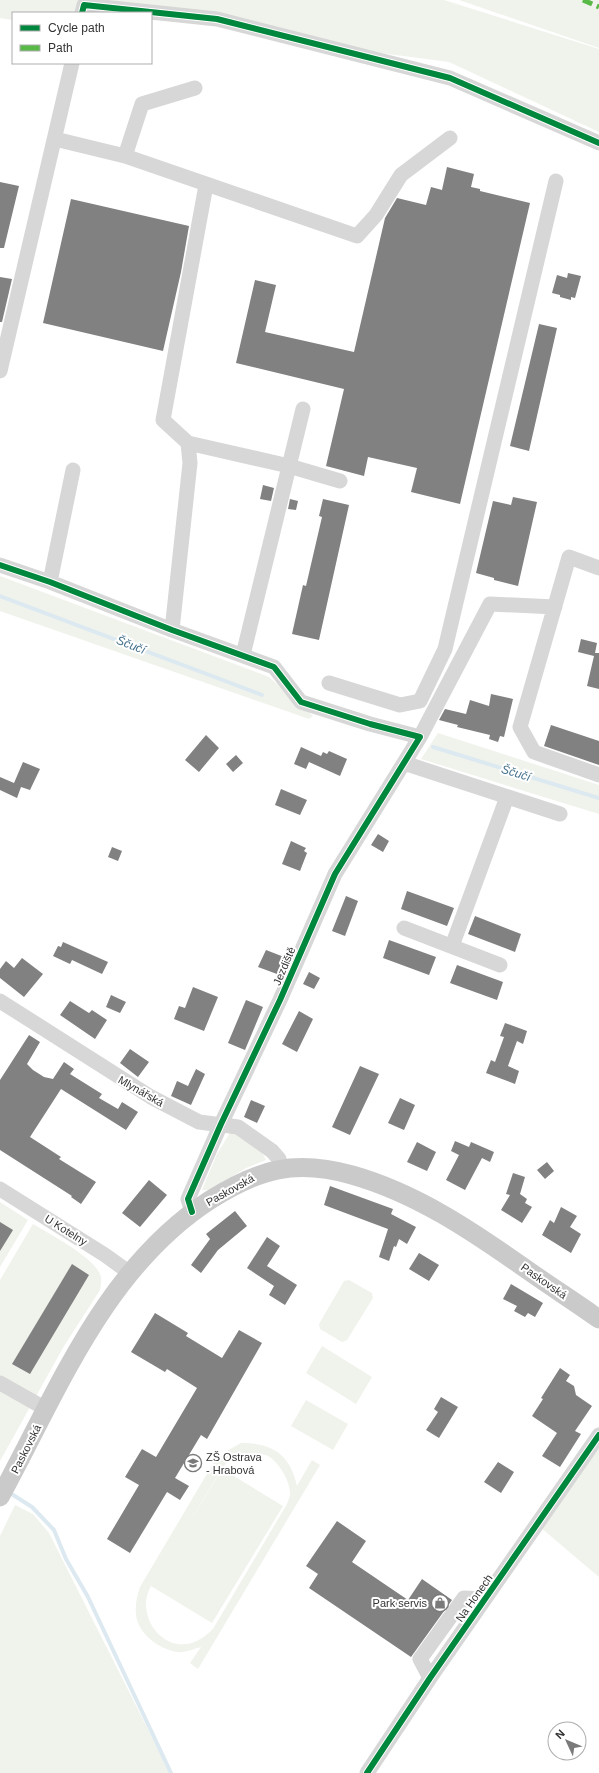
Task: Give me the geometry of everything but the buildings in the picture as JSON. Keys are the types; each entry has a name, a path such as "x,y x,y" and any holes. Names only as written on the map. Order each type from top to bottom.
{"main road":[{"name":"Paskovská","path":"3,1492 86,1335 111,1298 130,1274 168,1233 192,1212 240,1182 261,1173 282,1168 310,1167 352,1175 395,1191 426,1206 470,1231 599,1319"}],"street":[{"path":"82,12 84,4 217,19 450,78 599,144"},
{"path":"0,371 2,352 55,139 72,64"},
{"path":"125,156 142,104 195,88"},
{"path":"55,139 125,156 357,236 376,215 400,175 450,138"},
{"path":"329,683 400,706 420,700 445,649 556,182"},
{"path":"206,185 163,420 188,443 289,466 340,481"},
{"path":"243,655 303,409"},
{"path":"172,630 190,463 188,443"},
{"path":"50,582 73,470"},
{"path":"599,568 569,557 520,727 534,752 599,775"},
{"path":"0,565 50,582 172,630 274,667 300,702 370,724 420,737"},
{"name":"Jezdiště","path":"192,1212 188,1199 221,1124 268,1027 335,874 420,737 490,604 555,607"},
{"path":"404,763 560,814"},
{"path":"452,946 507,797"},
{"path":"404,928 500,964"},
{"name":"Mlynářská","path":"0,1001 151,1097 199,1122 238,1126 272,1151 279,1159 282,1168"},
{"name":"U Kotelny","path":"0,1189 105,1255 130,1274"},
{"path":"0,1383 46,1409"},
{"name":"Na Honech","path":"366,1773 430,1678 599,1435"}],"shaded area":[{"path":"0,0 444,0 599,49 599,132 449,62 320,45 217,19 84,5 82,12 12,12 12,20 0,18"},
{"path":"459,0 599,0 599,48"},
{"path":"0,576 269,677 313,716 309,719 0,611"},
{"path":"438,733 599,785 599,814 421,759"},
{"path":"231,1131 262,1152 266,1160 246,1168 210,1190 202,1190 217,1154"},
{"path":"0,1202 28,1220 0,1267"},
{"path":"33,1224 70,1246 89,1260 100,1274 101,1286 100,1290 64,1346 0,1461 0,1280"},
{"path":"349,1280 372,1293 373,1298 347,1340 342,1342 320,1329 319,1324 344,1281"},
{"path":"322,1346 372,1377 356,1404 306,1373"},
{"path":"306,1400 348,1424 333,1450 291,1426"},
{"path":"241,1443 262,1445 270,1448 278,1452 290,1466 297,1486 312,1460 320,1465 198,1669 190,1663 201,1647 177,1652 156,1644 140,1628 137,1621 136,1604 140,1587 214,1462 225,1452","holes":["244,1453 258,1453 266,1455 279,1466 286,1478 290,1490 290,1496 287,1504 213,1629 192,1643 180,1644 170,1642 161,1636 154,1628 149,1618 146,1608 147,1597 151,1586 212,1623 283,1506 222,1469 182,1535 222,1468 229,1460"]},
{"path":"599,1446 599,1577 540,1527"},
{"path":"15,1505 33,1514 49,1533 170,1773 0,1773 0,1536"}],"waterway":[{"name":"Ščučí","path":"0,596 262,695"},
{"name":"Ščučí","path":"433,747 599,798"},
{"path":"10,1493 32,1507 54,1530 66,1559 88,1597 171,1773"}],"marked path":[{"path":"583,0 599,7"}],"cycle path":[{"path":"82,12 84,5 150,12"},
{"path":"152,12 217,19 450,78 599,143"},
{"path":"0,565 50,582 172,630 274,667 301,702 370,724 420,737 335,874 280,1000 221,1124 188,1199 192,1212"},
{"path":"367,1773 430,1678 599,1435"}],"place":[{"name":"ZŠ Ostrava - Hrabová","path":"193,1463"},
{"name":"Park servis","path":"440,1603"}]}
